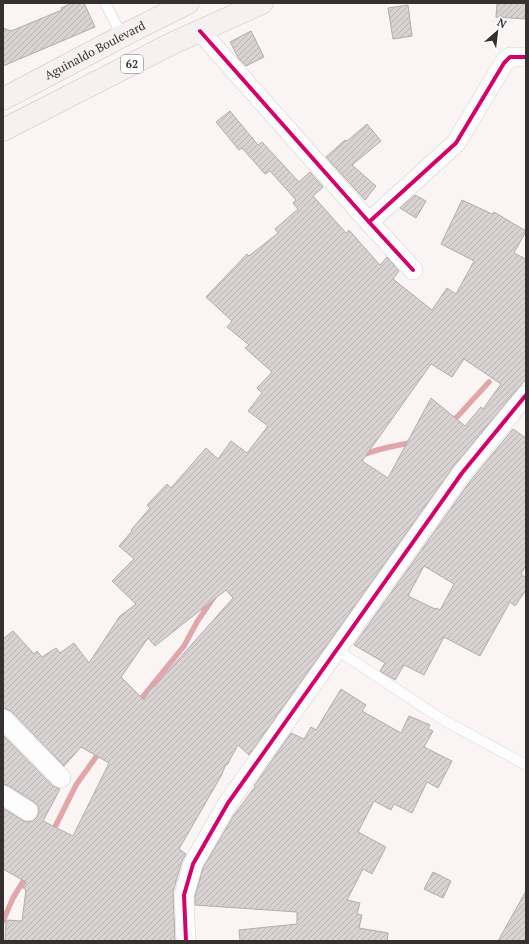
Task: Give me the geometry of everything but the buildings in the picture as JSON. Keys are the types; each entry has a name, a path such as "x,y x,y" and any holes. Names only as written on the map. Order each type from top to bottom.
{"highway":[{"name":"Aguinaldo Boulevard","path":"3,99 188,3"},
{"name":"62","path":"3,130 173,43 262,3"}],"street":[{"path":"200,31 413,270"},
{"path":"369,222 456,143 504,63 510,57 526,57"},
{"path":"186,941 184,896 193,864 228,803 462,473 526,395"},
{"path":"3,719 62,778"},
{"path":"3,795 28,811"}],"lane":[{"path":"105,3 122,36"},
{"path":"337,650 440,718 526,765"}],"waterway":[{"path":"449,422 457,417 489,382"},
{"path":"363,455 381,449 414,442"},
{"path":"137,704 184,646 197,622 214,597"},
{"path":"52,833 76,785 101,750"},
{"path":"3,921 13,898 27,875"}],"cycle path":[{"path":"200,31 413,270"},
{"path":"369,222 456,143 504,63 510,57 526,57"},
{"path":"186,941 184,895 193,864 228,803 462,473 526,395"}]}
